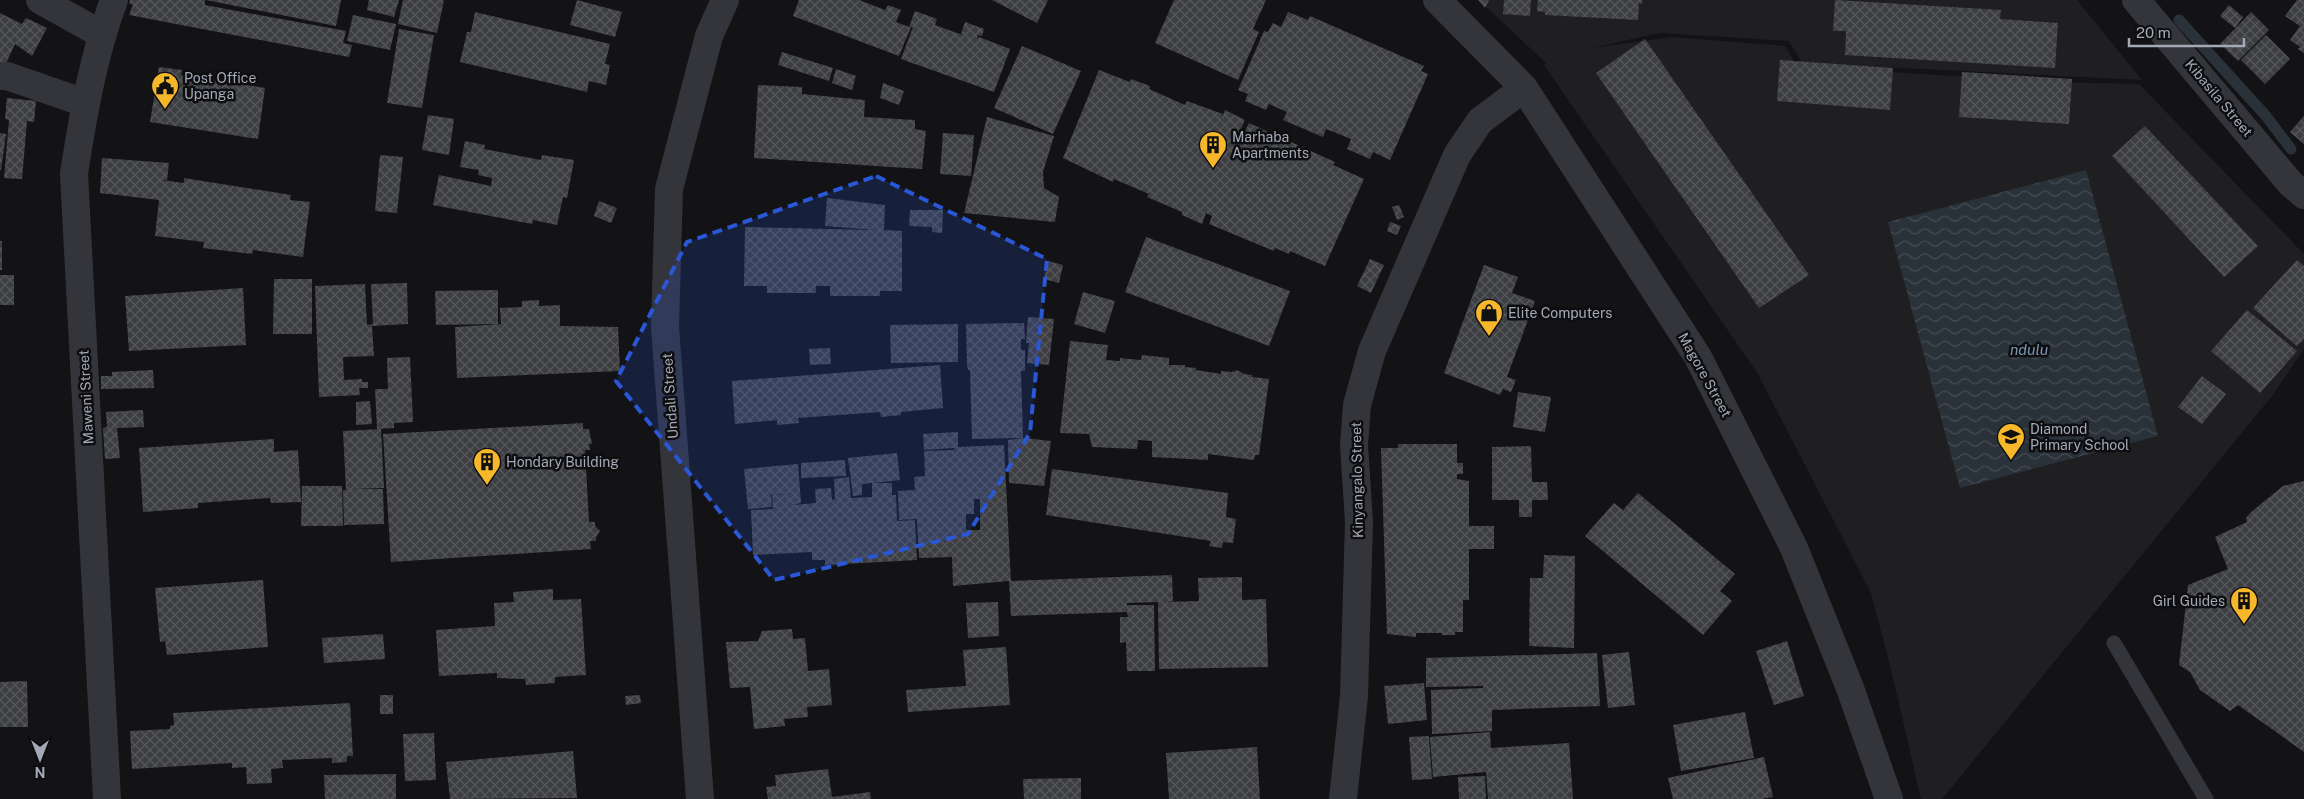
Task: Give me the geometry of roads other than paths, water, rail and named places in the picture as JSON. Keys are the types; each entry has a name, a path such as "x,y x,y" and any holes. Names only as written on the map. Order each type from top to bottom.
{"street":[{"path":"40,0 102,34"},
{"name":"Maweni Street","path":"107,799 74,174 85,103 102,34 114,0"},
{"name":"Undali Street","path":"700,799 665,317 669,189 709,36 726,0"},
{"name":"Magore Street","path":"1437,0 1524,88 1698,357 1794,548 1850,688 1890,799"},
{"name":"Kibasila Street","path":"2136,0 2292,184 2304,195"},
{"path":"0,76 7,76 85,103"},
{"name":"Kinyangalo Street","path":"1343,799 1354,696 1359,522 1354,444 1357,405 1372,352 1458,155 1480,121 1524,88"}],"lane":[{"path":"2114,643 2206,799"}],"water":[{"name":"ndulu","path":"2086,170 2158,436 1960,488 1888,222"}],"waterway":[{"path":"2179,20 2266,116 2291,149"}],"place":[{"name":"Post Office Upanga","path":"165,110"},
{"name":"Marhaba Apartments","path":"1213,169"},
{"name":"Elite Computers","path":"1489,337"},
{"name":"Diamond Primary School","path":"2011,461"},
{"name":"Hondary Building","path":"487,486"},
{"name":"Girl Guides","path":"2244,625"}]}
